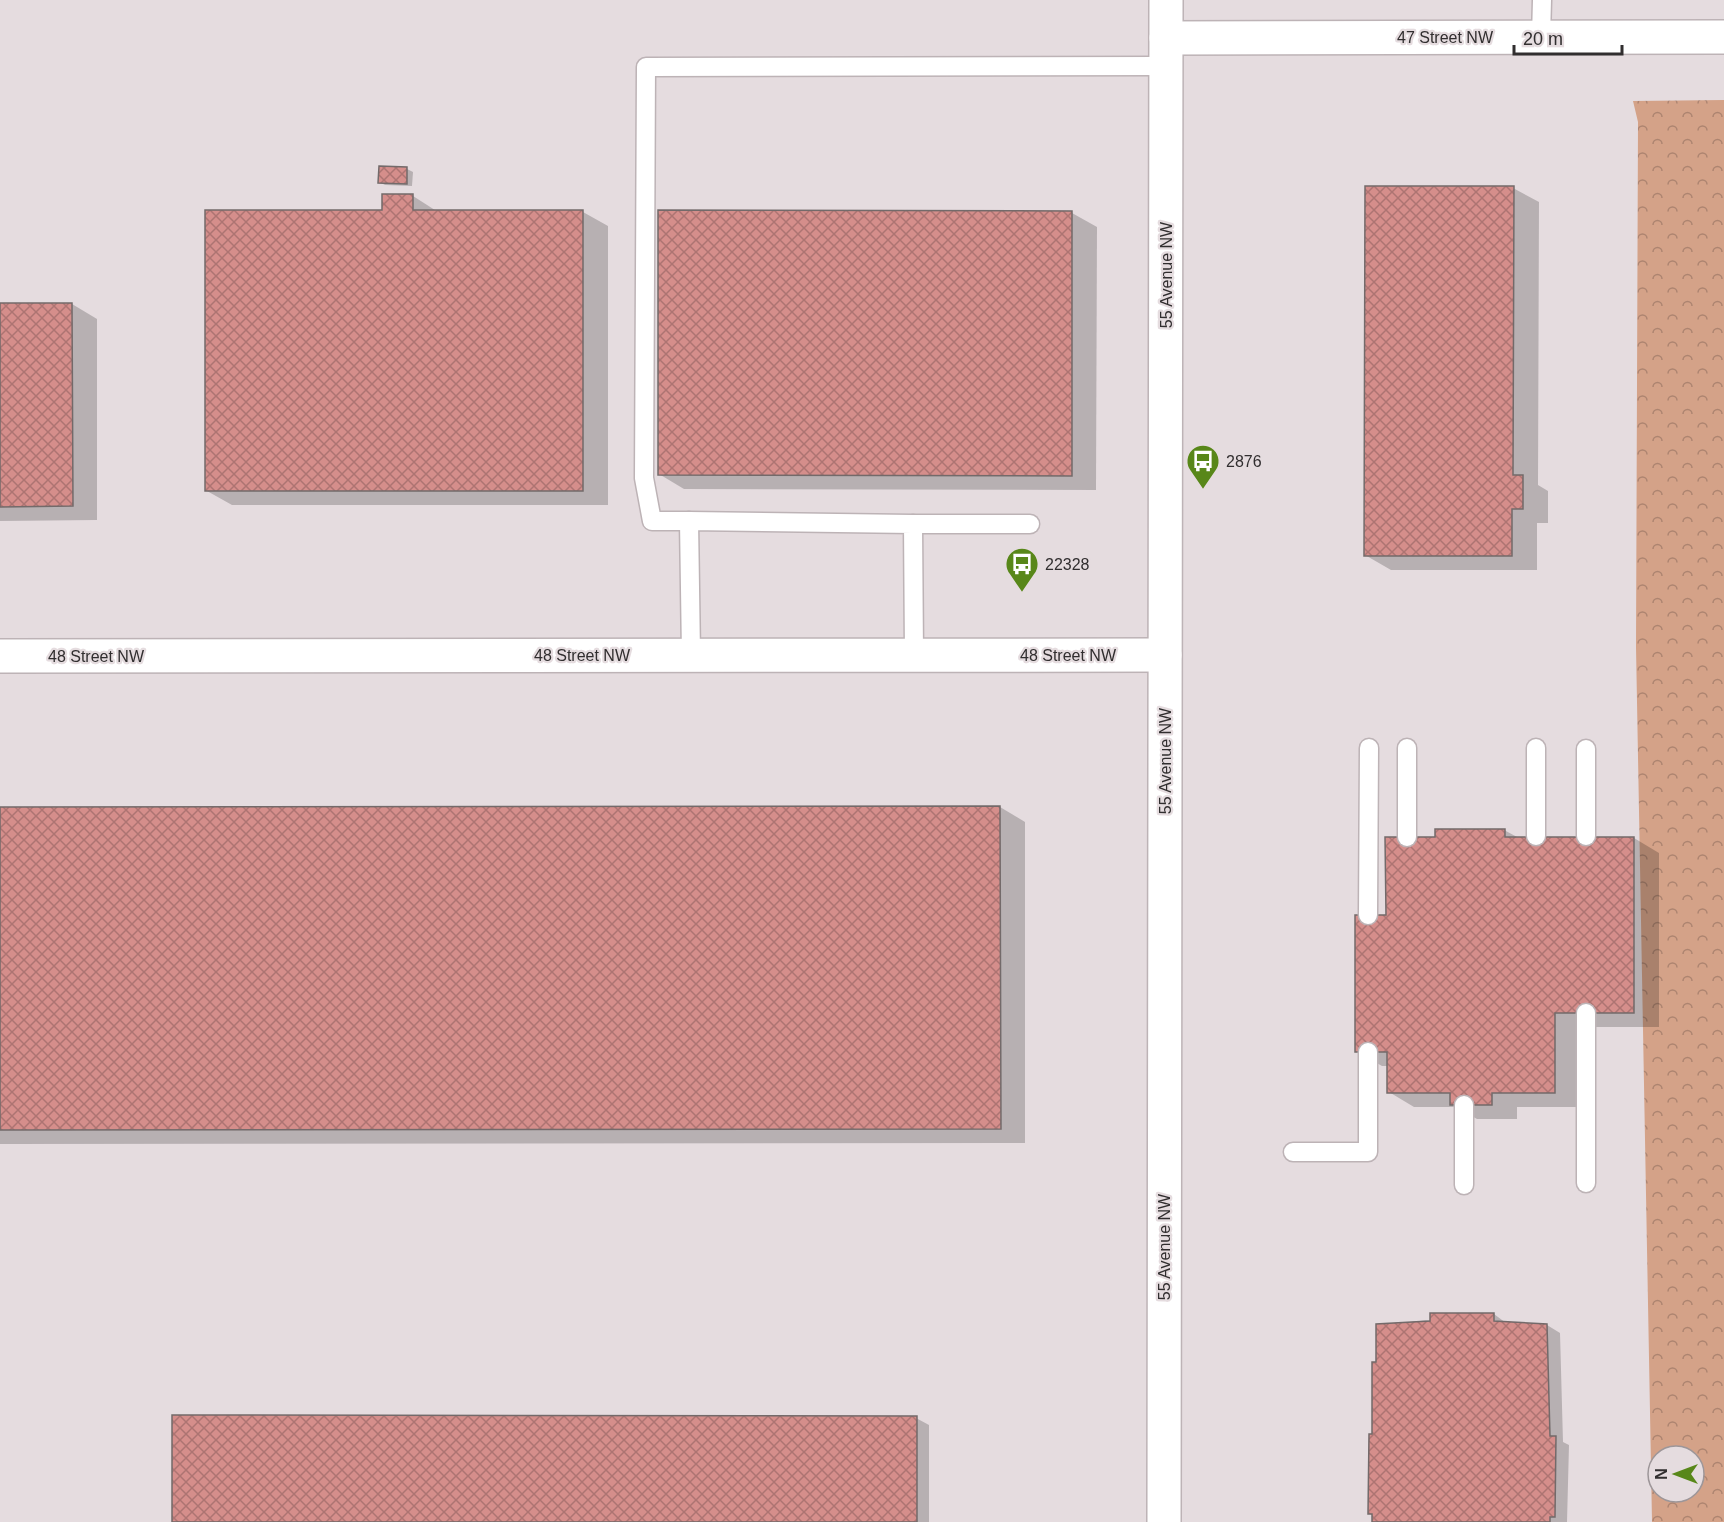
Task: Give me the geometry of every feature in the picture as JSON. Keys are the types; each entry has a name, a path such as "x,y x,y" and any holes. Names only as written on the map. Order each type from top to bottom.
{"street":[{"name":"55 Avenue NW","path":"1164,1522 1166,0"},
{"name":"47 Street NW","path":"1166,52 1541,38 1724,38"},
{"name":"48 Street NW","path":"0,656 1165,655"}],"lane":[{"path":"1541,38 1542,0"},
{"path":"1030,524 652,521 644,478 646,67 1166,52"},
{"path":"689,521 691,655"},
{"path":"913,524 914,655"},
{"path":"1368,915 1369,748"},
{"path":"1407,748 1407,837"},
{"path":"1536,748 1536,836"},
{"path":"1586,749 1586,836"},
{"path":"1586,1013 1586,1184"},
{"path":"1293,1152 1368,1152 1368,1052"},
{"path":"1464,1105 1464,1185"}],"green space":[{"path":"1724,100 1724,1522 1652,1522 1652,1504 1706,1504 1706,1444 1651,1444 1636,647 1638,122 1633,101"}],"building":[{"path":"379,166 407,167 407,184 378,183"},
{"path":"1365,186 1514,186 1513,475 1523,475 1523,509 1512,509 1512,556 1364,556"},
{"path":"382,194 413,194 413,210 583,210 583,491 205,491 205,210 382,210"},
{"path":"658,210 1072,211 1072,476 658,475"},
{"path":"0,303 72,303 73,506 0,507"},
{"path":"1000,806 1001,1129 0,1130 0,807"},
{"path":"1435,829 1505,829 1505,837 1634,837 1634,1013 1555,1013 1555,1093 1492,1093 1492,1105 1450,1105 1450,1093 1387,1093 1387,1052 1355,1052 1355,915 1386,915 1385,837 1435,837"},
{"path":"1430,1313 1494,1313 1494,1321 1547,1324 1550,1436 1556,1436 1555,1517 1550,1517 1550,1522 1372,1522 1372,1514 1368,1514 1369,1434 1372,1434 1372,1362 1376,1362 1376,1324 1430,1321"},
{"path":"172,1415 917,1416 917,1522 172,1522"}],"place":[{"name":"2876","path":"1203,490"},
{"name":"22328","path":"1022,593"}]}
